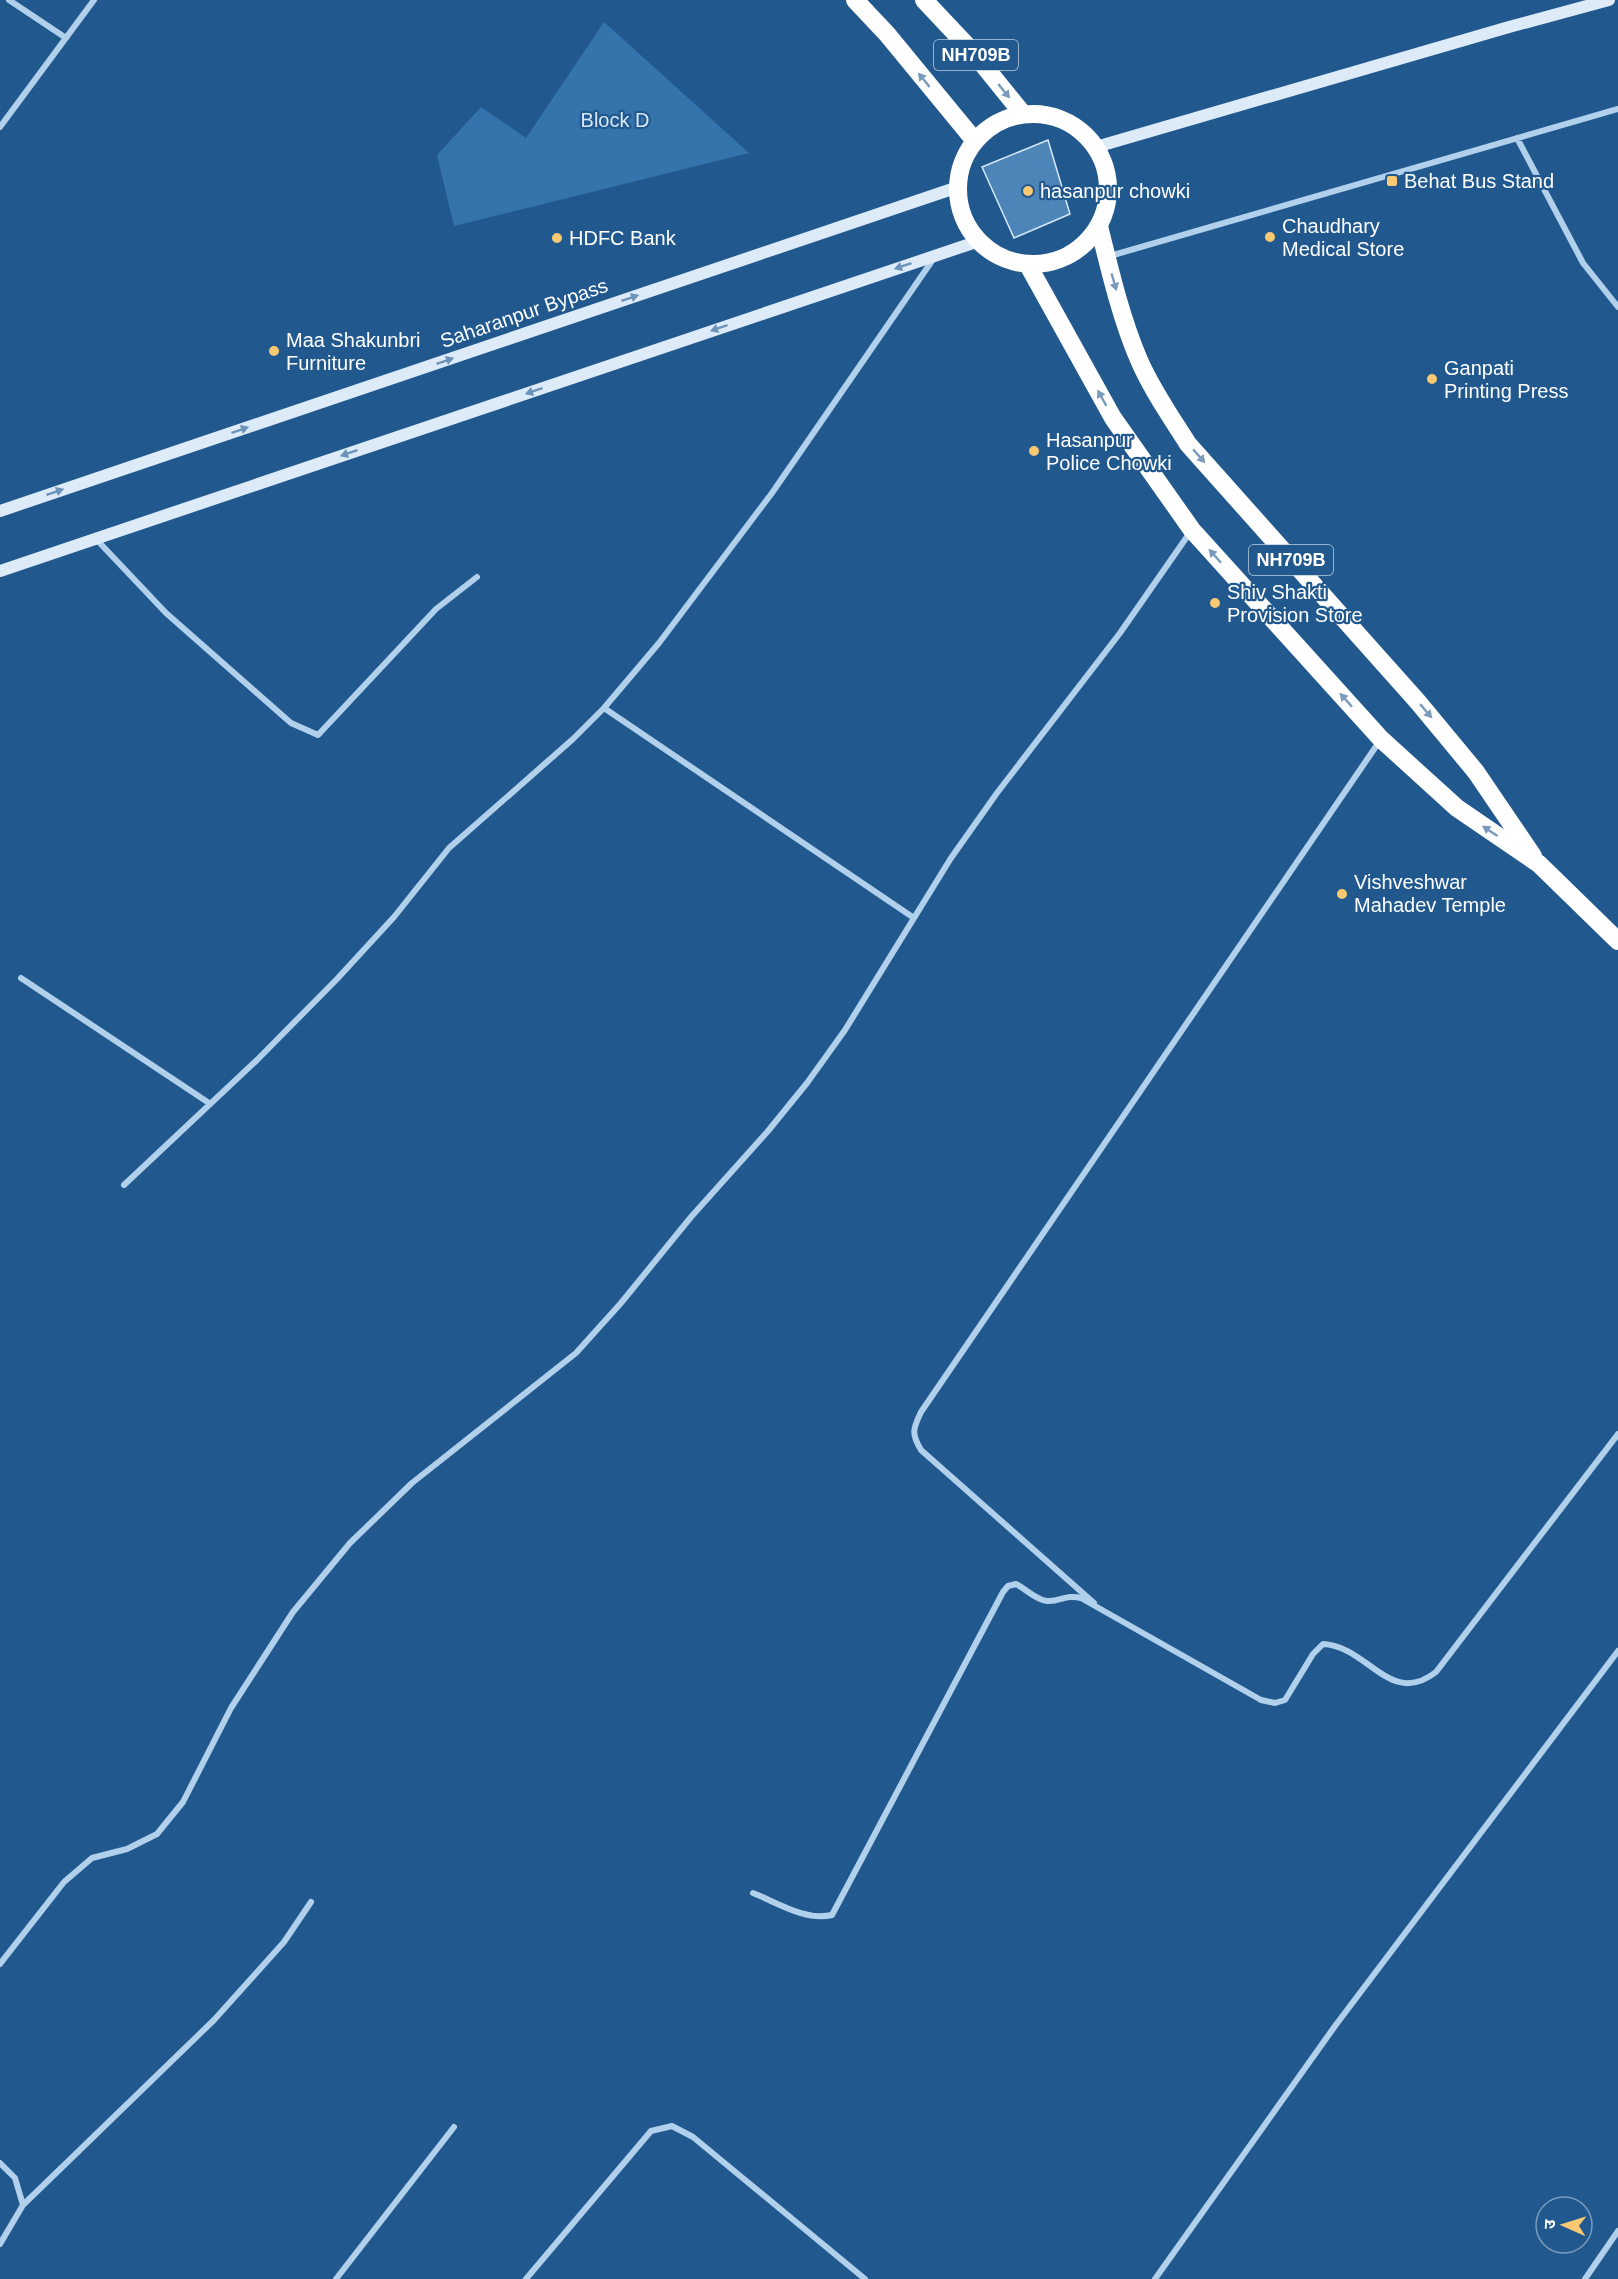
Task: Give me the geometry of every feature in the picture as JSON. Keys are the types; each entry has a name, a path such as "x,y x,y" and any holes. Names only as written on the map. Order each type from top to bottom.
{"highway":[{"name":"NH709B","path":"855,0 975,141"},
{"name":"NH709B","path":"924,0 972,51 1023,114"},
{"name":"NH709B","path":"1023,114 1050,115 1076,127 1096,147 1107,173 1107,200 1099,226 1081,247 1056,261 1028,264 1001,258 979,241 963,216 958,187 962,163 975,141 996,123 1023,114"},
{"name":"NH709B","path":"1099,226 1139,361 1161,402 1188,444 1418,702 1476,772 1539,864"},
{"name":"NH709B","path":"1028,264 1113,418 1192,530 1381,739 1457,808 1539,864 1618,941"}],"main road":[{"path":"1096,147 1609,0"},
{"name":"Saharanpur Bypass","path":"0,511 958,187"},
{"path":"0,571 979,241"}],"street":[{"path":"9,0 66,38"},
{"path":"0,127 94,0"},
{"path":"1107,257 1618,109"},
{"path":"1517,138 1583,263 1618,307"},
{"path":"124,1185 257,1060 337,979 394,917 449,848 573,739 604,708 659,643 772,494 936,255"},
{"path":"0,1964 64,1882 92,1858 127,1849 157,1834 183,1802 231,1708 287,1622 350,1543 412,1483 576,1353 807,1083 845,1030 951,858 1120,633 1192,530"},
{"path":"96,538 166,613 291,723 318,735 436,609 477,576"},
{"path":"604,708 914,918"},
{"path":"1104,1611 921,1450 913,1437 915,1425 921,1412 1381,739"},
{"path":"21,978 209,1103"},
{"path":"753,1893 807,1916 821,1918 832,1915 1008,1586 1016,1584 1041,1599 1049,1601 1072,1595 1081,1598 1262,1700 1275,1703 1285,1700 1313,1654 1323,1644 1334,1644 1343,1648 1393,1680 1410,1685 1423,1682 1436,1672 1618,1434"},
{"path":"1155,2279 1335,2026 1618,1651"},
{"path":"0,2244 23,2205 214,2020 271,1957 311,1902"},
{"path":"526,2279 651,2131 672,2126 693,2136 865,2279"},
{"path":"336,2279 454,2127"},
{"path":"0,2163 15,2178 23,2205"},
{"path":"1585,2279 1618,2231"}],"green space":[{"name":"Block D","path":"604,22 749,153 454,226 437,155 481,107 526,138"}],"building":[{"name":"hasanpur chowki","path":"1048,140 1070,214 1014,238 982,167"}],"place":[{"name":"Behat Bus Stand","path":"1392,181"},
{"name":"hasanpur chowki","path":"1028,191"},
{"name":"Chaudhary Medical Store","path":"1270,237"},
{"name":"HDFC Bank","path":"557,238"},
{"name":"Maa Shakunbri Furniture","path":"274,351"},
{"name":"Ganpati Printing Press","path":"1432,379"},
{"name":"Hasanpur Police Chowki","path":"1034,451"},
{"name":"Shiv Shakti Provision Store","path":"1215,603"},
{"name":"Vishveshwar Mahadev Temple","path":"1342,894"}]}
